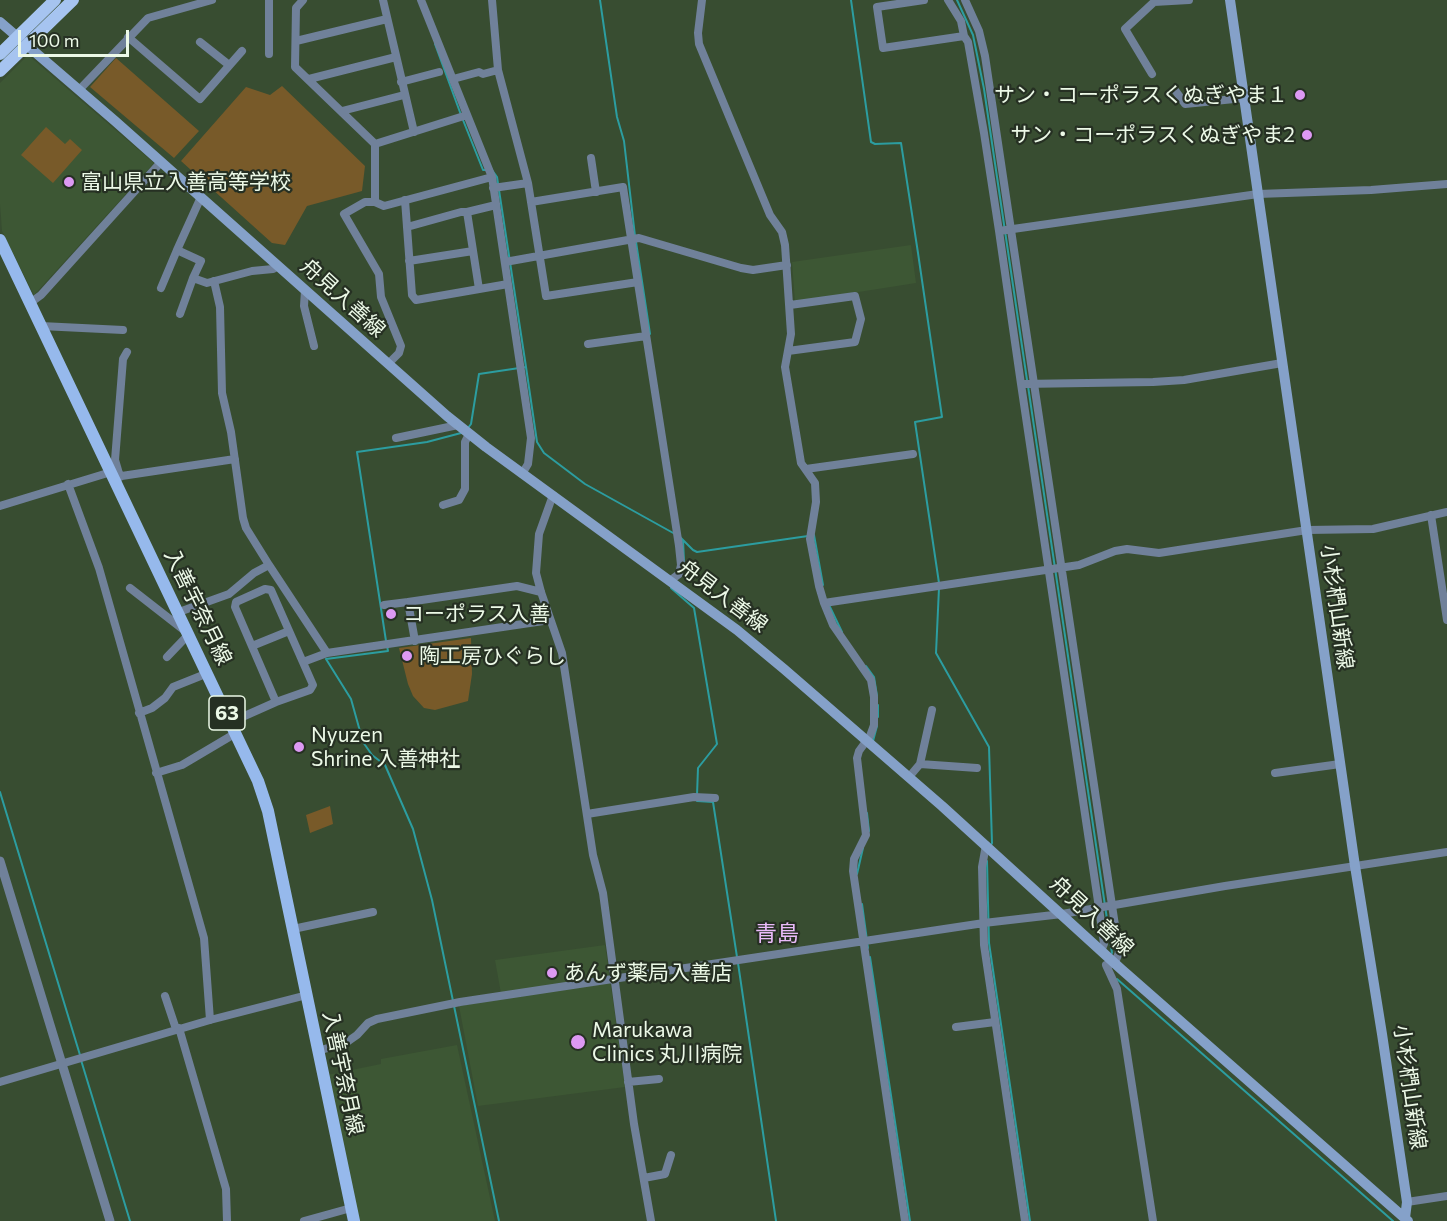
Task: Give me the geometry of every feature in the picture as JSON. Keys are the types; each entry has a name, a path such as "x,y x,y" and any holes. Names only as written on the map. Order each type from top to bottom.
{"highway":[{"path":"0,71 55,0"},
{"path":"0,54 21,41 73,0"}],"main road":[{"name":"小杉椚山新線","path":"1230,0 1355,866 1407,1202 1407,1220"},
{"name":"舟見入善線","path":"0,22 458,425 737,630 909,777 1101,951 1407,1220"},
{"name":"入善宇奈月線","path":"1,245 115,475 258,781 268,812 354,1221"}],"street":[{"path":"171,11 172,0"},
{"path":"79,90 148,18 212,0"},
{"path":"269,0 269,54"},
{"path":"303,0 296,8 296,67 375,144 375,202"},
{"path":"383,0 414,132"},
{"path":"421,0 492,177 531,438 528,464 522,474"},
{"path":"492,0 498,70 528,183 546,296 638,282"},
{"path":"702,0 699,44 770,215 782,232 787,265 791,334 785,367 801,463 814,483 816,502 810,539 824,603 833,625 871,680 874,697 874,725 857,758 866,835 854,859 853,871 905,1221"},
{"path":"924,0 876,3 883,48 964,36"},
{"path":"948,0 961,21 964,36 968,42 982,121 1050,569 1106,907 1119,952 1115,963 1106,965 1117,989 1153,1221"},
{"path":"965,0 979,31 985,56 1062,568 1106,907 1104,945 1101,951"},
{"path":"1152,74 1125,29 1154,2 1189,0"},
{"path":"296,41 387,19"},
{"path":"128,37 200,99 242,51"},
{"path":"200,42 229,66"},
{"path":"309,79 396,57"},
{"path":"453,79 498,70"},
{"path":"401,82 439,72"},
{"path":"1175,90 1185,104 1244,98"},
{"path":"342,111 404,95"},
{"path":"375,144 467,115"},
{"path":"591,158 596,192"},
{"path":"30,303 41,295 161,162"},
{"path":"388,364 399,353 401,346 381,297 379,274 344,214 366,202 375,202 384,206 492,177"},
{"path":"494,188 528,183"},
{"path":"999,231 1258,194 1371,190 1447,184"},
{"path":"531,201 623,187 681,565 679,574 670,580"},
{"path":"161,288 201,197"},
{"path":"405,200 412,294 416,300 508,284"},
{"path":"407,227 496,205"},
{"path":"467,212 479,289"},
{"path":"505,262 639,238 741,268 753,270 787,265"},
{"path":"177,250 201,261 180,314"},
{"path":"409,261 473,251"},
{"path":"193,278 207,283 278,266"},
{"path":"214,281 220,307 222,393 236,459 239,493 246,528 327,653"},
{"path":"305,290 304,306 314,345"},
{"path":"788,351 855,342 861,319 855,296 790,306"},
{"path":"41,326 123,330"},
{"path":"588,344 646,336"},
{"path":"115,475 123,359 127,352"},
{"path":"1021,384 1184,380 1282,363"},
{"path":"396,438 458,425"},
{"path":"443,505 459,500 465,489 465,442 469,434"},
{"path":"806,469 913,454"},
{"path":"0,506 68,484 115,475 236,459"},
{"path":"68,484 99,568 204,938 210,1020"},
{"path":"553,495 539,534 536,573 561,649 593,855 603,893 628,1082 651,1221"},
{"path":"824,603 1079,565 1115,551 1127,549 1159,553 1307,530 1373,529 1447,512"},
{"path":"1431,515 1447,620"},
{"path":"179,612 229,594 254,573 269,565"},
{"path":"384,605 517,585 541,592"},
{"path":"130,588 189,634 167,657"},
{"path":"156,772 182,765 276,702 310,690 313,685 271,590 265,589 236,602 235,607 276,702"},
{"path":"408,602 415,641"},
{"path":"303,663 327,653 550,620"},
{"path":"252,646 289,631"},
{"path":"139,713 152,708 165,698 172,687 208,673"},
{"path":"909,777 920,764 932,710"},
{"path":"920,764 977,768"},
{"path":"1275,773 1340,764"},
{"path":"587,814 694,797 715,798"},
{"path":"986,845 982,867 984,945 1025,1221"},
{"path":"318,1051 347,1042 368,1023 377,1019 460,1002 984,922 1062,914 1447,852"},
{"path":"0,861 110,1221"},
{"path":"293,929 373,912"},
{"path":"0,1082 177,1029 307,995"},
{"path":"165,996 226,1189 227,1221"},
{"path":"956,1027 995,1022"},
{"path":"628,1082 659,1079"},
{"path":"644,1178 665,1174 670,1155"},
{"path":"1407,1202 1447,1196"},
{"path":"304,1221 351,1208"}],"shaded area":[{"name":"富山県立入善高等学校","path":"28,55 154,163 34,295 2,231 0,204 0,83"},
{"path":"116,58 199,131 174,158 90,87"},
{"path":"282,86 365,166 362,191 307,206 285,245 272,243 181,161 246,87 270,95"},
{"path":"46,127 65,144 70,139 82,150 53,183 21,155"},
{"path":"911,245 916,283 795,302 792,262"},
{"path":"471,638 472,674 468,701 435,710 424,708 413,696 408,684 399,648"},
{"path":"330,806 333,824 310,833 306,815"},
{"path":"605,945 625,1087 478,1106 459,1006 502,999 495,960"},
{"path":"457,1045 495,1221 359,1221 327,1075 381,1064 381,1059"}],"waterway":[{"path":"600,0 617,117 624,141 635,236"},
{"path":"851,0 871,142 875,144 901,143 918,253 942,417 915,422 939,583"},
{"path":"957,0 973,35 984,89 1027,380"},
{"path":"435,44 461,115"},
{"path":"463,120 483,170 486,170"},
{"path":"468,428 471,424 479,374 526,367 497,177 492,170"},
{"path":"636,242 650,334"},
{"path":"526,367 537,442 544,453 585,484 675,534"},
{"path":"1028,386 1112,953"},
{"path":"386,641 357,452 427,442 461,433"},
{"path":"814,535 823,585"},
{"path":"680,537 697,552 808,536"},
{"path":"683,540 684,561"},
{"path":"672,587 694,608 717,744 698,768 697,795"},
{"path":"939,588 936,653 989,747 992,843 990,847"},
{"path":"829,605 842,632"},
{"path":"387,646 388,651 326,659 351,699 363,742 372,755 385,765 413,829 432,900 453,1001"},
{"path":"866,666 874,677 877,696"},
{"path":"878,705 878,717"},
{"path":"873,741 877,726"},
{"path":"0,792 80,1055"},
{"path":"697,801 713,802 737,957"},
{"path":"867,813 869,831"},
{"path":"857,874 863,848"},
{"path":"987,861 989,943 1030,1221"},
{"path":"862,904 868,948"},
{"path":"870,957 910,1221"},
{"path":"738,963 776,1221"},
{"path":"1117,979 1393,1221"},
{"path":"454,1006 499,1221"},
{"path":"81,1060 130,1221"}],"place":[{"name":"サン・コーポラスくぬぎやま１","path":"1300,95"},
{"name":"サン・コーポラスくぬぎやま2","path":"1307,135"},
{"name":"富山県立入善高等学校","path":"69,182"},
{"name":"コーポラス入善","path":"391,614"},
{"name":"陶工房ひぐらし","path":"407,656"},
{"name":"Nyuzen Shrine 入善神社","path":"299,747"},
{"name":"あんず薬局入善店","path":"552,973"},
{"name":"Marukawa Clinics 丸川病院","path":"578,1042"}],"district":[{"name":"青島","path":"777,934"}]}
